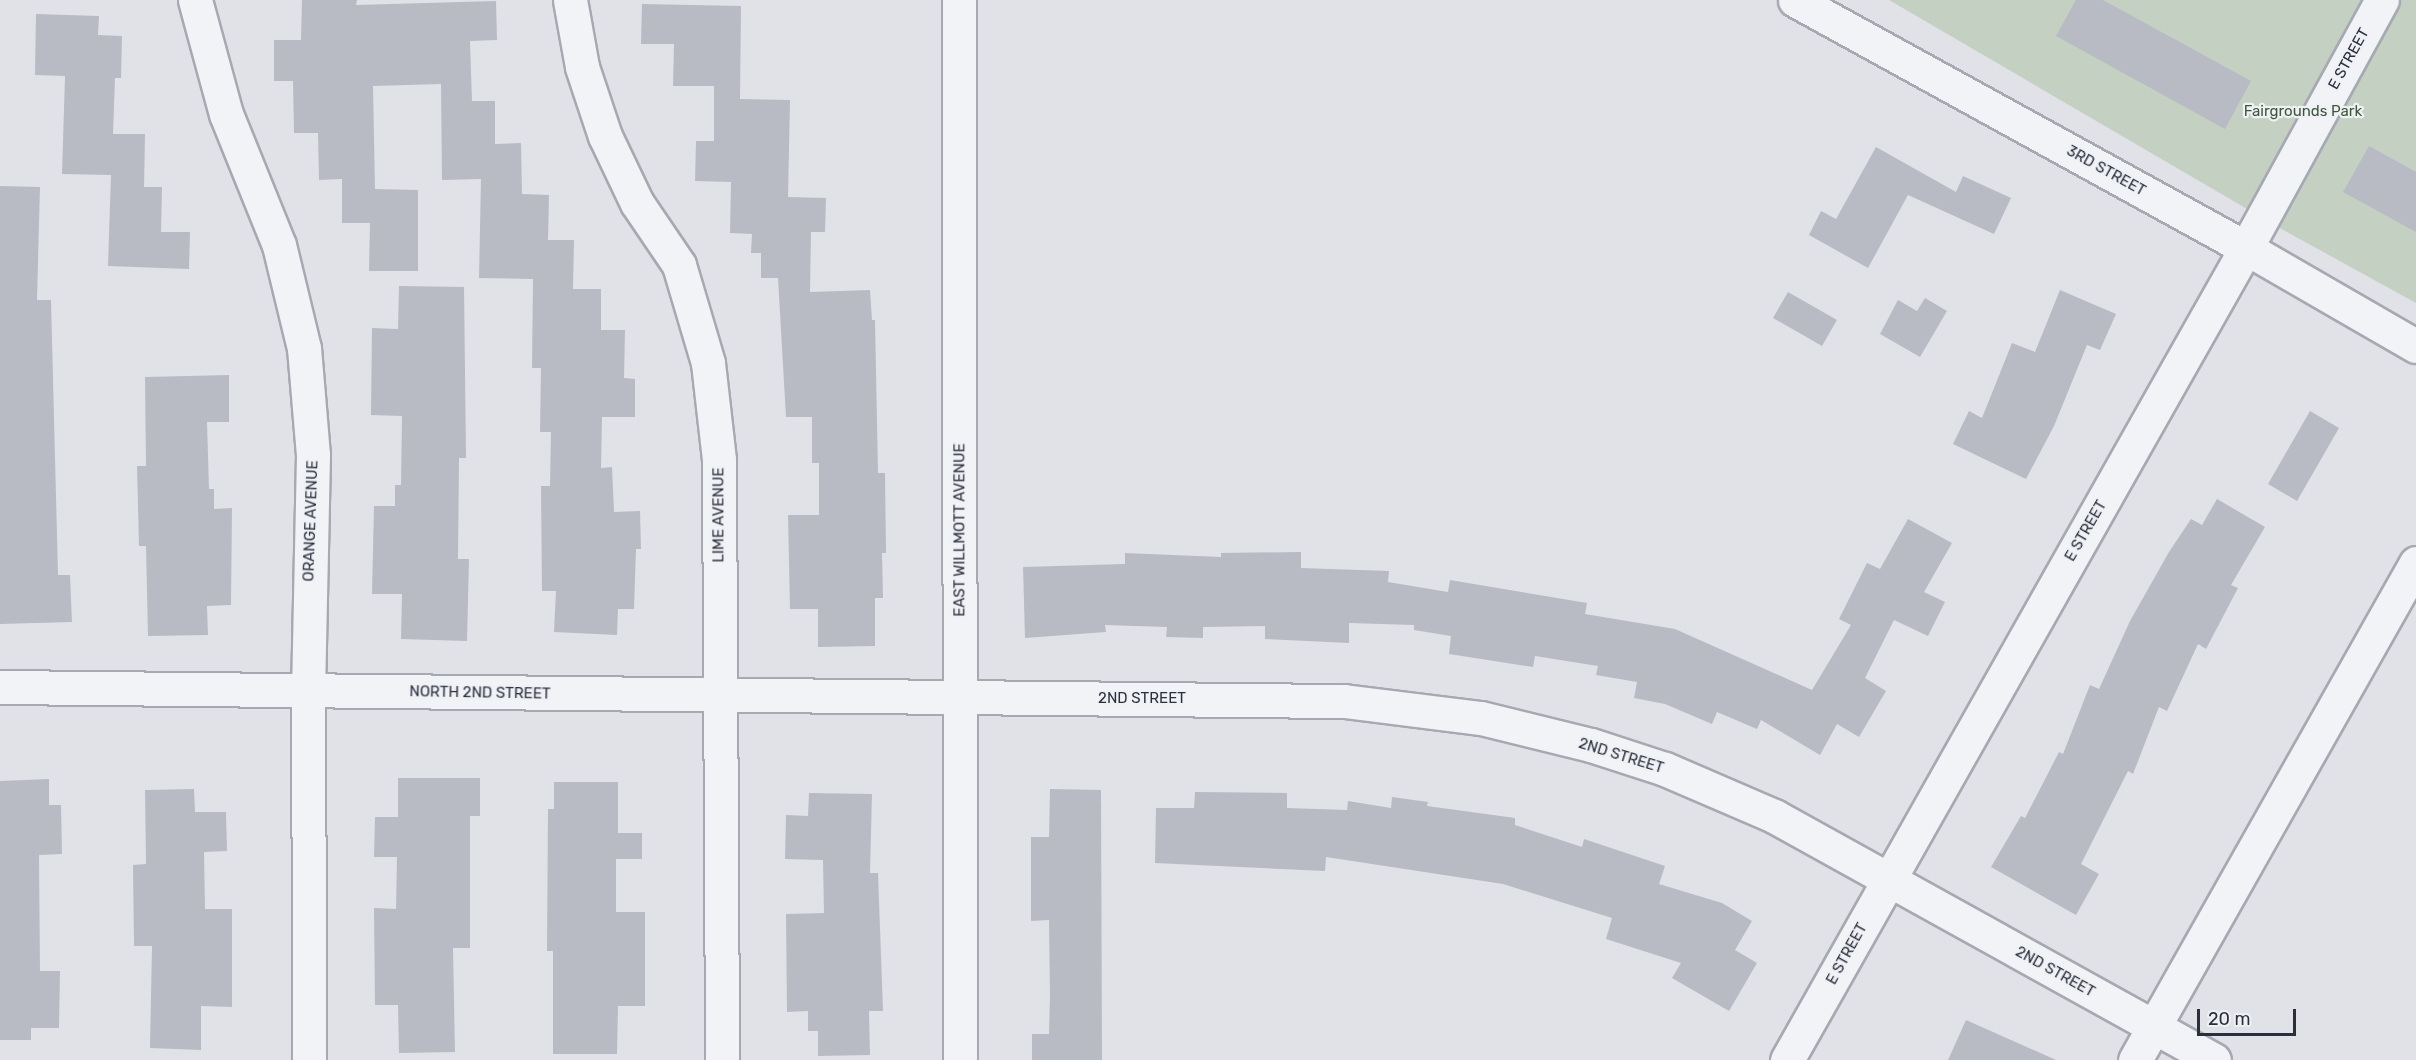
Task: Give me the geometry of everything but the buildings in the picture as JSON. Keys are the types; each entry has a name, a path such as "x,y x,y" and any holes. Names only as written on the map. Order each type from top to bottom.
{"street":[{"name":"ORANGE AVENUE","path":"195,0 226,114 279,245 304,348 313,455 308,691 309,1060"},
{"name":"LIME AVENUE","path":"570,0 582,67 606,136 638,203 679,265 708,363 719,460 722,1060"},
{"name":"EAST WILLMOTT AVENUE","path":"958,0 960,1060"},
{"name":"3RD STREET","path":"1795,0 2246,248 2416,346"},
{"name":"E STREET","path":"1787,1060 2246,248 2382,0"},
{"path":"2135,1060 2416,563"},
{"name":"NORTH 2ND STREET","path":"0,687 960,698"},
{"name":"2ND STREET","path":"960,698 1344,701 1481,718 1591,745 1665,769 1774,816 2214,1060"}],"green space":[{"name":"Fairgrounds Park","path":"1889,0 2416,0 2416,303 2278,227"}]}
